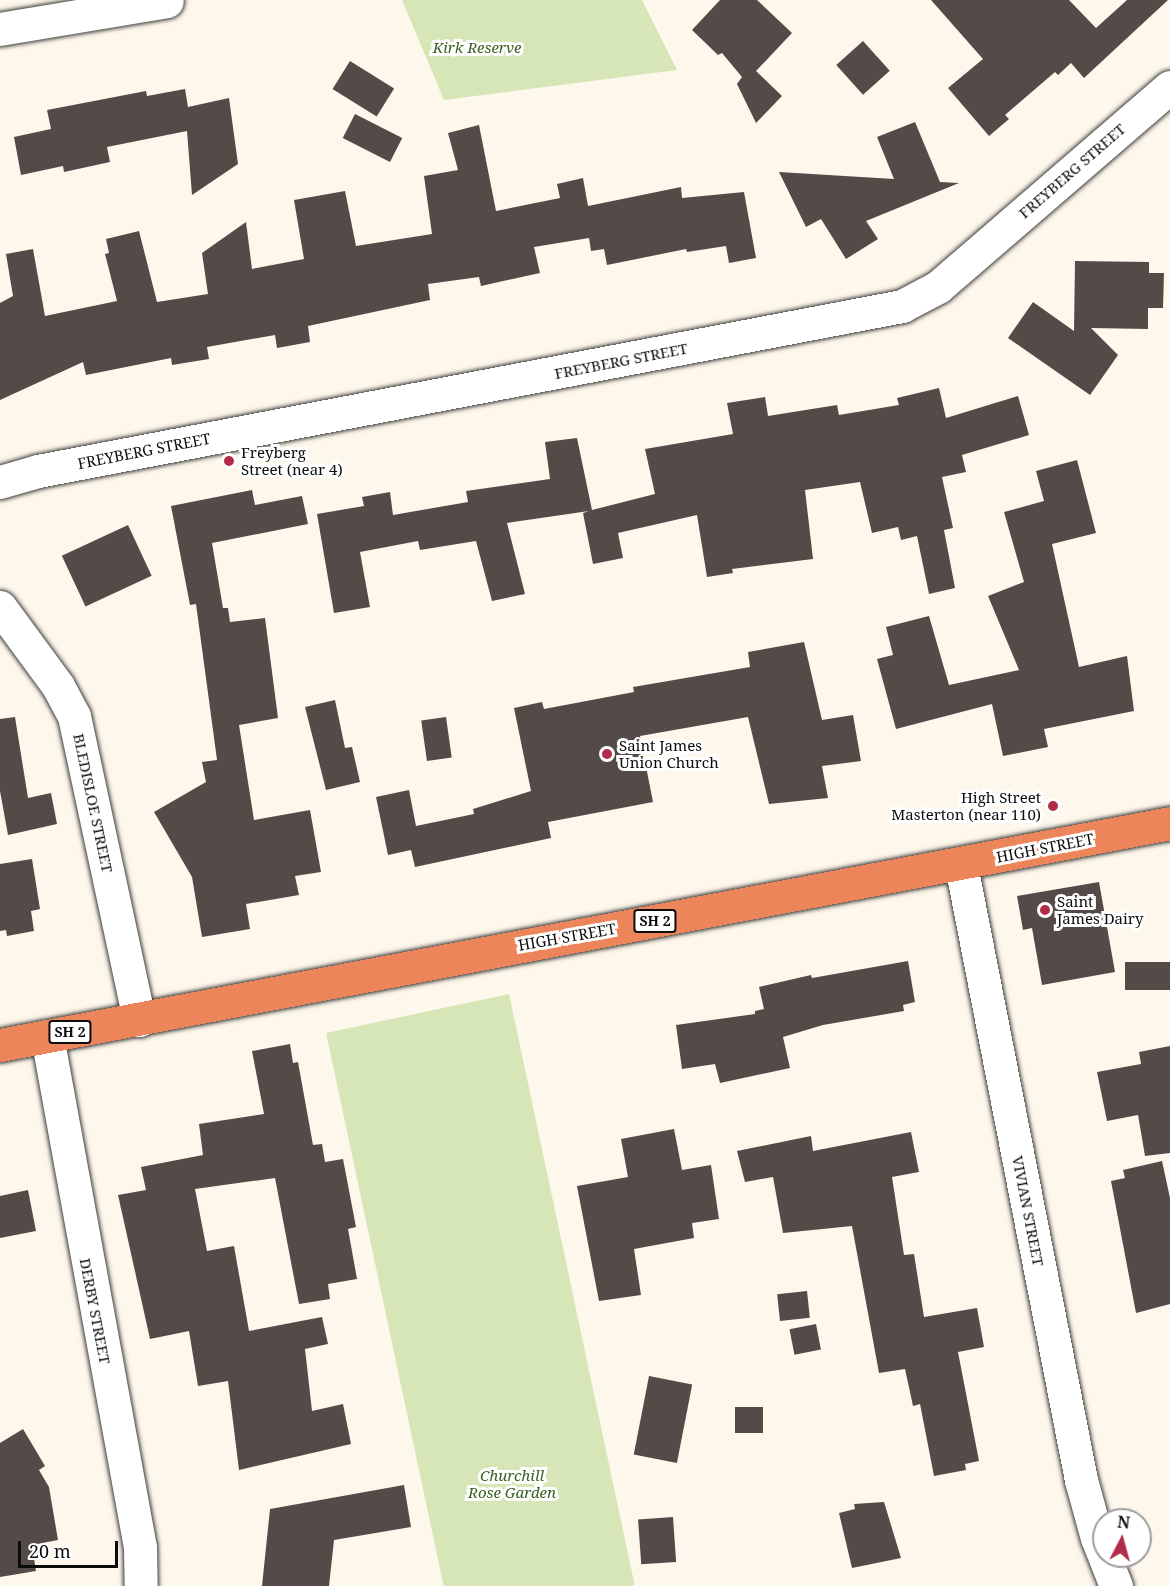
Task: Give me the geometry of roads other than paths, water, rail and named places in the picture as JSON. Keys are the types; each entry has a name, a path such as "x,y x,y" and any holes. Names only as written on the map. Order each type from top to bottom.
{"highway":[{"name":"HIGH STREET","path":"0,1045 1170,823"}],"street":[{"path":"0,29 166,1"},
{"name":"FREYBERG STREET","path":"0,482 38,471 902,306 938,287 1170,87"},
{"name":"BLEDISLOE STREET","path":"0,607 58,686 74,716 139,1020"},
{"name":"VIVIAN STREET","path":"961,864 1081,1480 1097,1538 1116,1586"},
{"name":"DERBY STREET","path":"47,1036 140,1547 141,1586"}],"place":[{"name":"Freyberg Street (near 4)","path":"229,461"},
{"name":"Saint James Union Church","path":"607,754"},
{"name":"High Street Masterton (near 110)","path":"1053,806"},
{"name":"Saint James Dairy","path":"1045,910"}],"park label":[{"name":"Kirk Reserve","path":"477,48"},
{"name":"Churchill Rose Garden","path":"512,1484"}]}
